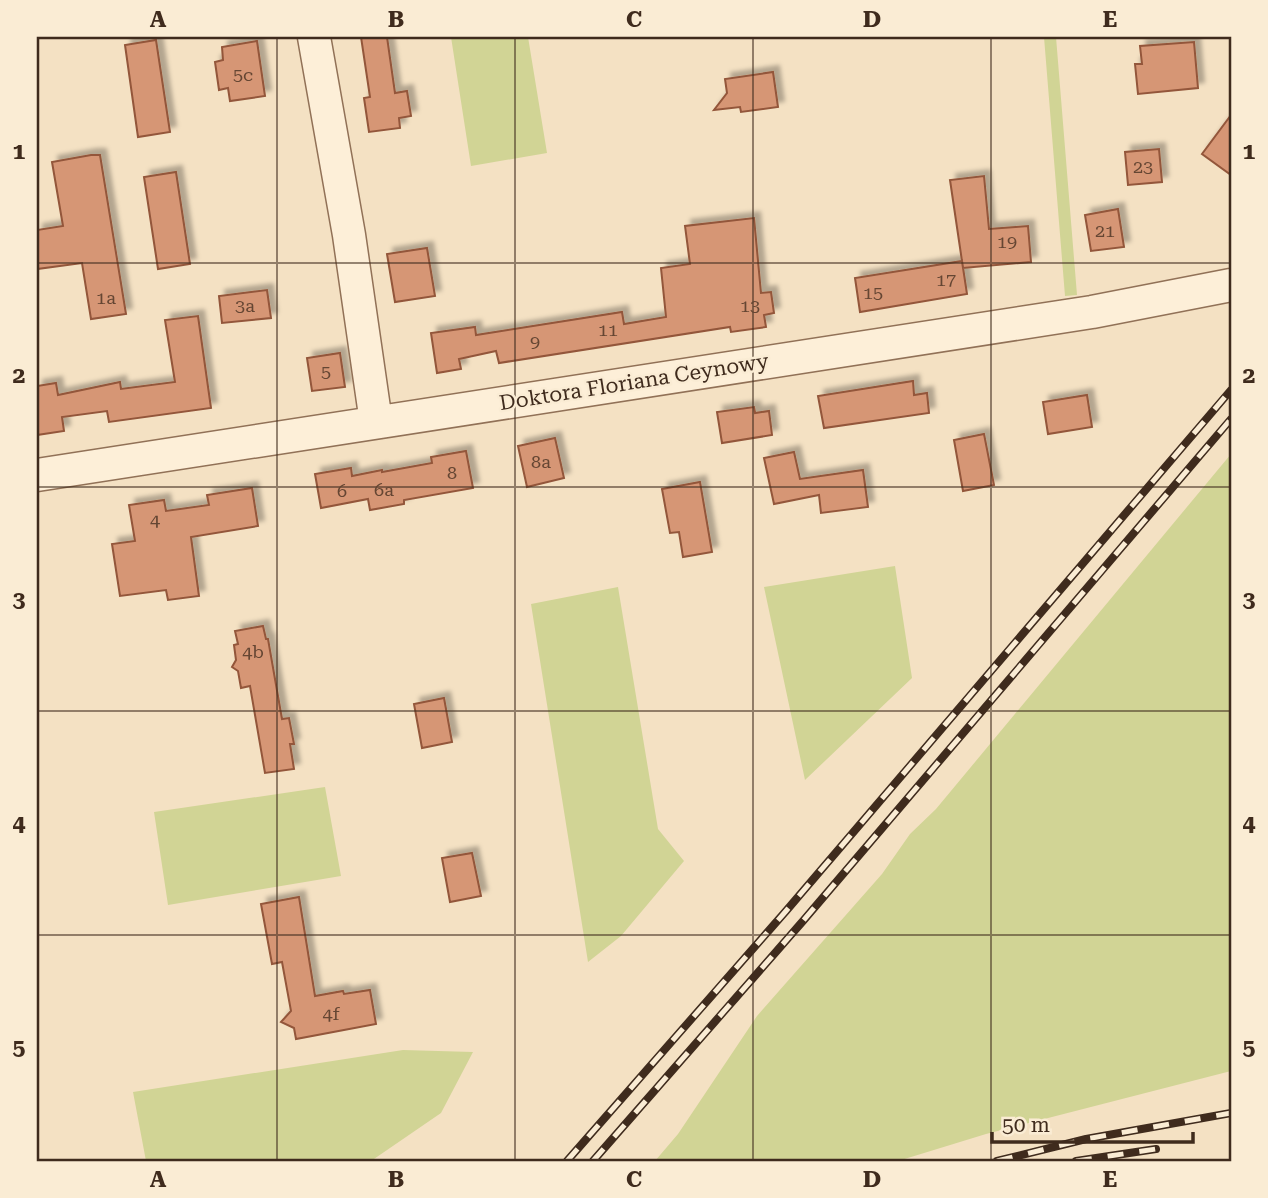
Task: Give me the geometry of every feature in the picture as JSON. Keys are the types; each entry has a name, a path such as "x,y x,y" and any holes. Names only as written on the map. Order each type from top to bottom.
{"street":[{"path":"314,37 349,235 376,422"},
{"name":"Doktora Floriana Ceynowy","path":"37,475 1092,312 1228,282"}],"green space":[{"path":"451,37 528,37 547,153 471,166"},
{"path":"1044,37 1056,37 1077,295 1065,296"},
{"path":"1231,454 1231,1071 986,1134 898,1161 655,1161 678,1134 757,1016 882,874 910,834 936,809"},
{"path":"895,566 912,678 805,780 764,587"},
{"path":"618,587 658,829 684,861 621,936 588,962 531,604"},
{"path":"325,787 341,876 168,905 154,812"},
{"path":"403,1050 473,1052 441,1113 371,1161 146,1161 133,1092"}],"building":[{"path":"361,37 387,37 395,93 407,91 411,116 399,118 400,128 369,132 364,98 370,97"},
{"path":"156,40 170,132 138,137 125,45"},
{"path":"257,41 265,96 230,101 228,88 219,90 215,62 223,60 222,47"},
{"path":"1194,42 1198,88 1138,94 1135,64 1142,64 1140,46"},
{"path":"773,72 778,107 741,112 740,107 714,110 727,93 725,79"},
{"path":"1231,115 1231,175 1202,154"},
{"path":"1159,149 1162,182 1128,185 1125,152"},
{"path":"100,155 126,314 91,319 82,263 37,269 37,230 63,226 52,162"},
{"path":"176,172 190,264 158,269 144,177"},
{"path":"984,176 989,229 1028,226 1031,262 963,268 950,180"},
{"path":"1118,209 1124,247 1091,251 1085,215"},
{"path":"754,218 761,293 771,292 774,313 764,315 766,327 731,332 730,327 499,363 496,351 459,359 461,369 437,373 431,333 475,327 476,335 622,312 624,324 666,317 661,268 690,264 685,226"},
{"path":"427,248 435,296 395,302 387,254"},
{"path":"962,261 967,294 860,312 855,278"},
{"path":"267,290 271,318 222,323 219,296"},
{"path":"198,316 211,408 109,422 107,411 62,417 64,431 37,435 37,386 56,383 58,395 120,382 121,389 175,382 165,320"},
{"path":"340,353 345,387 312,391 307,358"},
{"path":"913,381 914,395 927,393 929,413 824,428 818,396"},
{"path":"1087,395 1092,427 1048,434 1043,402"},
{"path":"754,407 755,413 769,411 772,435 722,443 717,412"},
{"path":"984,434 994,485 963,491 954,440"},
{"path":"555,438 564,478 527,487 518,446"},
{"path":"466,451 473,488 404,500 404,504 370,510 368,499 321,508 315,474 351,468 352,476 382,472 432,463 431,457"},
{"path":"794,452 800,479 863,470 868,507 821,513 819,495 774,504 764,458"},
{"path":"700,482 712,552 683,557 679,532 670,533 662,489"},
{"path":"252,488 258,526 191,537 199,596 168,600 166,590 120,596 112,544 135,541 129,505 164,500 166,511 209,505 207,495"},
{"path":"263,626 268,639 282,719 289,718 294,744 290,744 294,769 265,773 250,686 241,688 238,671 232,667 236,660 234,645 238,644 235,631"},
{"path":"444,698 452,742 422,748 414,704"},
{"path":"472,853 481,896 450,902 442,858"},
{"path":"299,897 315,996 370,990 376,1024 296,1039 294,1028 281,1022 291,1011 282,962 272,964 261,904"}],"railway":[{"path":"567,1161 786,911 1231,390"},
{"path":"593,1161 803,921 1231,419"},
{"path":"997,1161 1086,1139 1231,1113"},
{"path":"1076,1161 1156,1149"}]}
